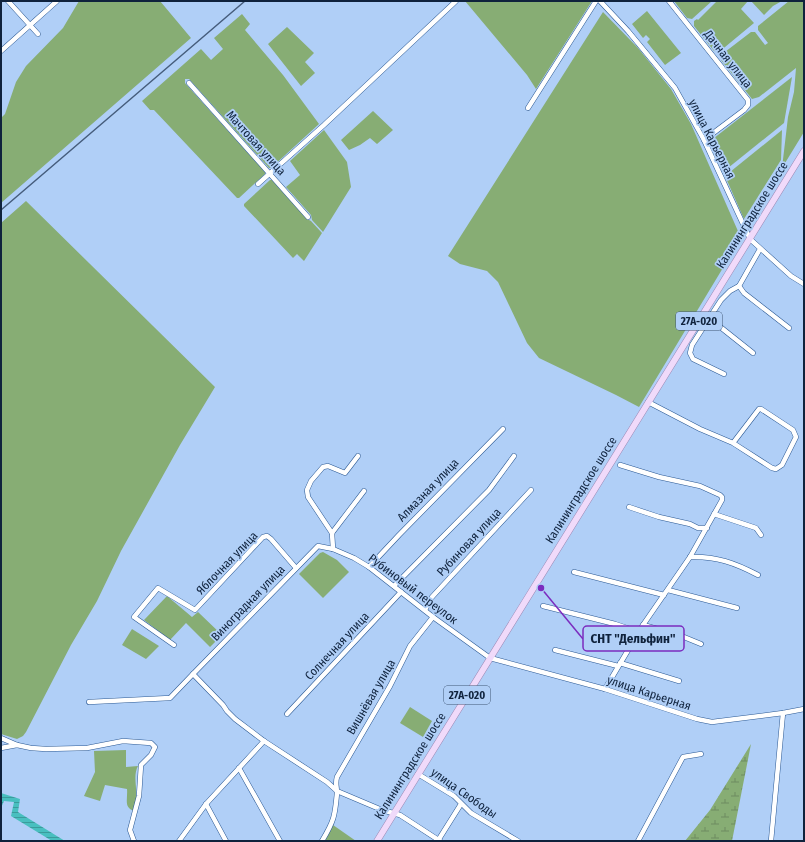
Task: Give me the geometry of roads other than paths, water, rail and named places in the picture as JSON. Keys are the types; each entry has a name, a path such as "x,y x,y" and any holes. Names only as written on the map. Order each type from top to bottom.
{"main road":[{"name":"Калининградское шоссе","path":"377,841 804,151"}],"street":[{"path":"8,1 38,34"},
{"path":"1,51 57,1"},
{"path":"258,184 324,125 456,1"},
{"path":"528,108 596,1"},
{"name":"улица Карьерная","path":"600,1 675,88 704,140 750,239 791,276 804,284"},
{"name":"Дачная улица","path":"669,1 748,100 748,105 744,110 704,140"},
{"name":"Мачтовая улица","path":"189,83 308,217"},
{"path":"724,374 693,359 690,353 692,345 721,300 730,291 738,286 760,249"},
{"path":"738,286 789,328"},
{"path":"711,316 714,322 754,353"},
{"path":"648,402 700,429 733,443 772,468 776,469 782,464 796,437 793,430 762,409 759,409 733,443"},
{"name":"Алмазная улица","path":"370,567 399,534 503,429"},
{"path":"333,549 332,533 308,496 307,490 311,481 324,467 328,466 345,473 358,456"},
{"path":"394,586 489,490 514,456"},
{"path":"605,689 639,632 690,557 722,500 722,496 700,486 620,465"},
{"path":"332,533 364,490"},
{"name":"Рубиновая улица","path":"425,610 432,597 531,490"},
{"path":"629,507 659,517 690,524 698,528 707,528"},
{"path":"714,514 756,528 762,535"},
{"name":"Яблочная улица","path":"174,645 134,617 158,588 195,610 263,537 267,536 296,568"},
{"name":"Рубиновый переулок","path":"318,546 333,549 370,567 433,617 490,658"},
{"name":"Виноградная улица","path":"89,702 170,698 318,546"},
{"path":"690,557 706,556 738,564 758,575"},
{"path":"574,572 664,595"},
{"path":"668,590 737,608"},
{"name":"Солнечная улица","path":"287,714 401,592"},
{"path":"543,606 615,624 639,632"},
{"name":"Вишнёвая улица","path":"322,841 334,818 337,791 335,783 337,777 390,686 410,646 433,617"},
{"path":"643,626 679,635 701,644"},
{"path":"555,650 619,664 679,681"},
{"name":"улица Карьерная","path":"490,658 605,689 697,719 712,722 804,709"},
{"path":"193,674 223,704 226,711 264,741 327,782 337,791 382,810 400,815 440,840 461,804"},
{"path":"771,841 783,713"},
{"path":"1,738 17,745 46,749 86,748 123,741 150,743 155,747 151,755 141,765 139,796 130,830 134,841"},
{"path":"179,841 206,804 264,741"},
{"path":"1,748 17,745"},
{"path":"638,841 683,757 701,754"},
{"path":"239,768 280,841"},
{"name":"улица Свободы","path":"418,774 454,796 471,813 518,841"},
{"path":"206,804 226,841"}],"railway":[{"path":"1,210 245,1"}],"place":[{"name":"СНТ \"Дельфин\"","path":"541,588"}]}
